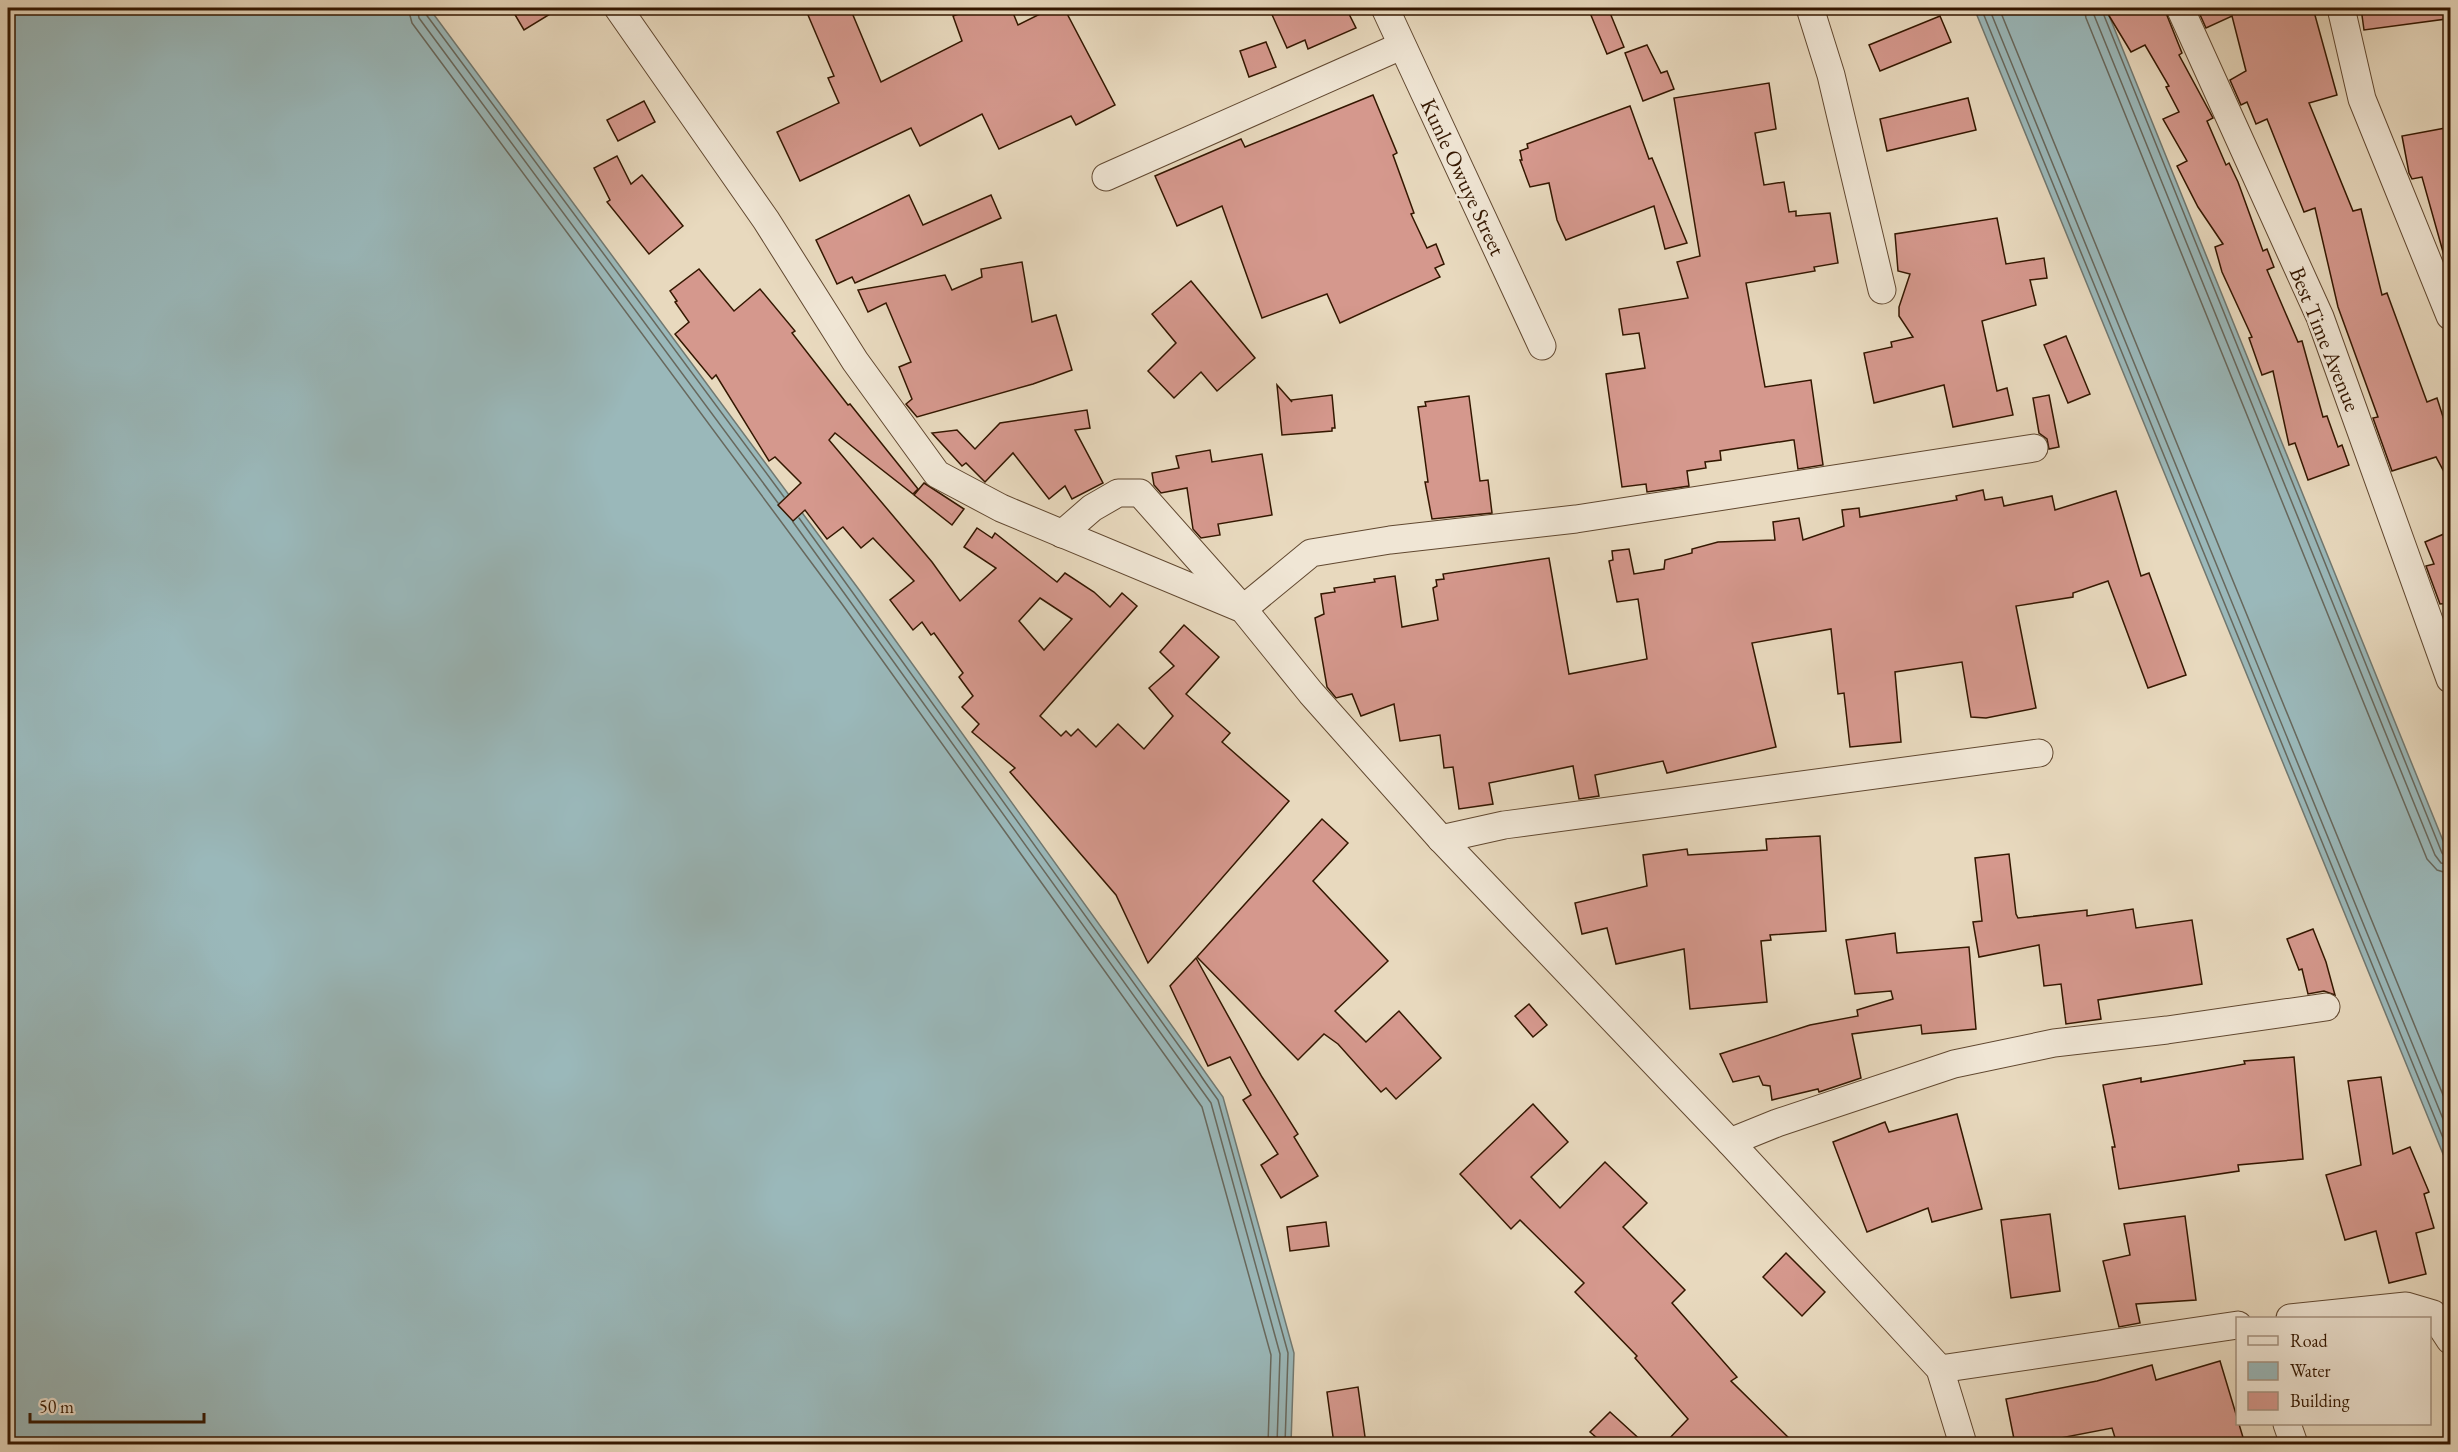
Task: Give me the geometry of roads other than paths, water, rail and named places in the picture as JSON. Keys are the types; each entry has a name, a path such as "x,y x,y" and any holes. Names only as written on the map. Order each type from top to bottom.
{"street":[{"path":"618,8 766,220 855,361 937,474 1001,508 1243,609"},
{"name":"Kunle Owuye Street","path":"1385,8 1542,345"},
{"path":"1810,8 1831,75 1882,290"},
{"name":"Best Time Avenue","path":"2180,8 2320,317 2451,679"},
{"path":"2341,8 2362,99 2451,316"},
{"path":"1106,177 1401,46"},
{"path":"1243,609 1311,553 1390,540 1576,519 2034,447"},
{"path":"1062,534 1092,508 1118,493 1140,493 1441,839 1730,1142 1940,1369 1963,1444"},
{"path":"1441,839 1504,825 2039,753"},
{"path":"1730,1142 1777,1123 1954,1064 2054,1043 2326,1007"},
{"path":"2300,1317 2406,1306 2433,1314 2451,1340"},
{"path":"1940,1369 2236,1325"},
{"path":"2287,1425 2294,1444"}],"water":[{"path":"8,8 429,8 860,591 1223,1097 1294,1353 1291,1444 8,1444"},
{"path":"1974,8 2106,8 2450,858 2450,1171"}]}
